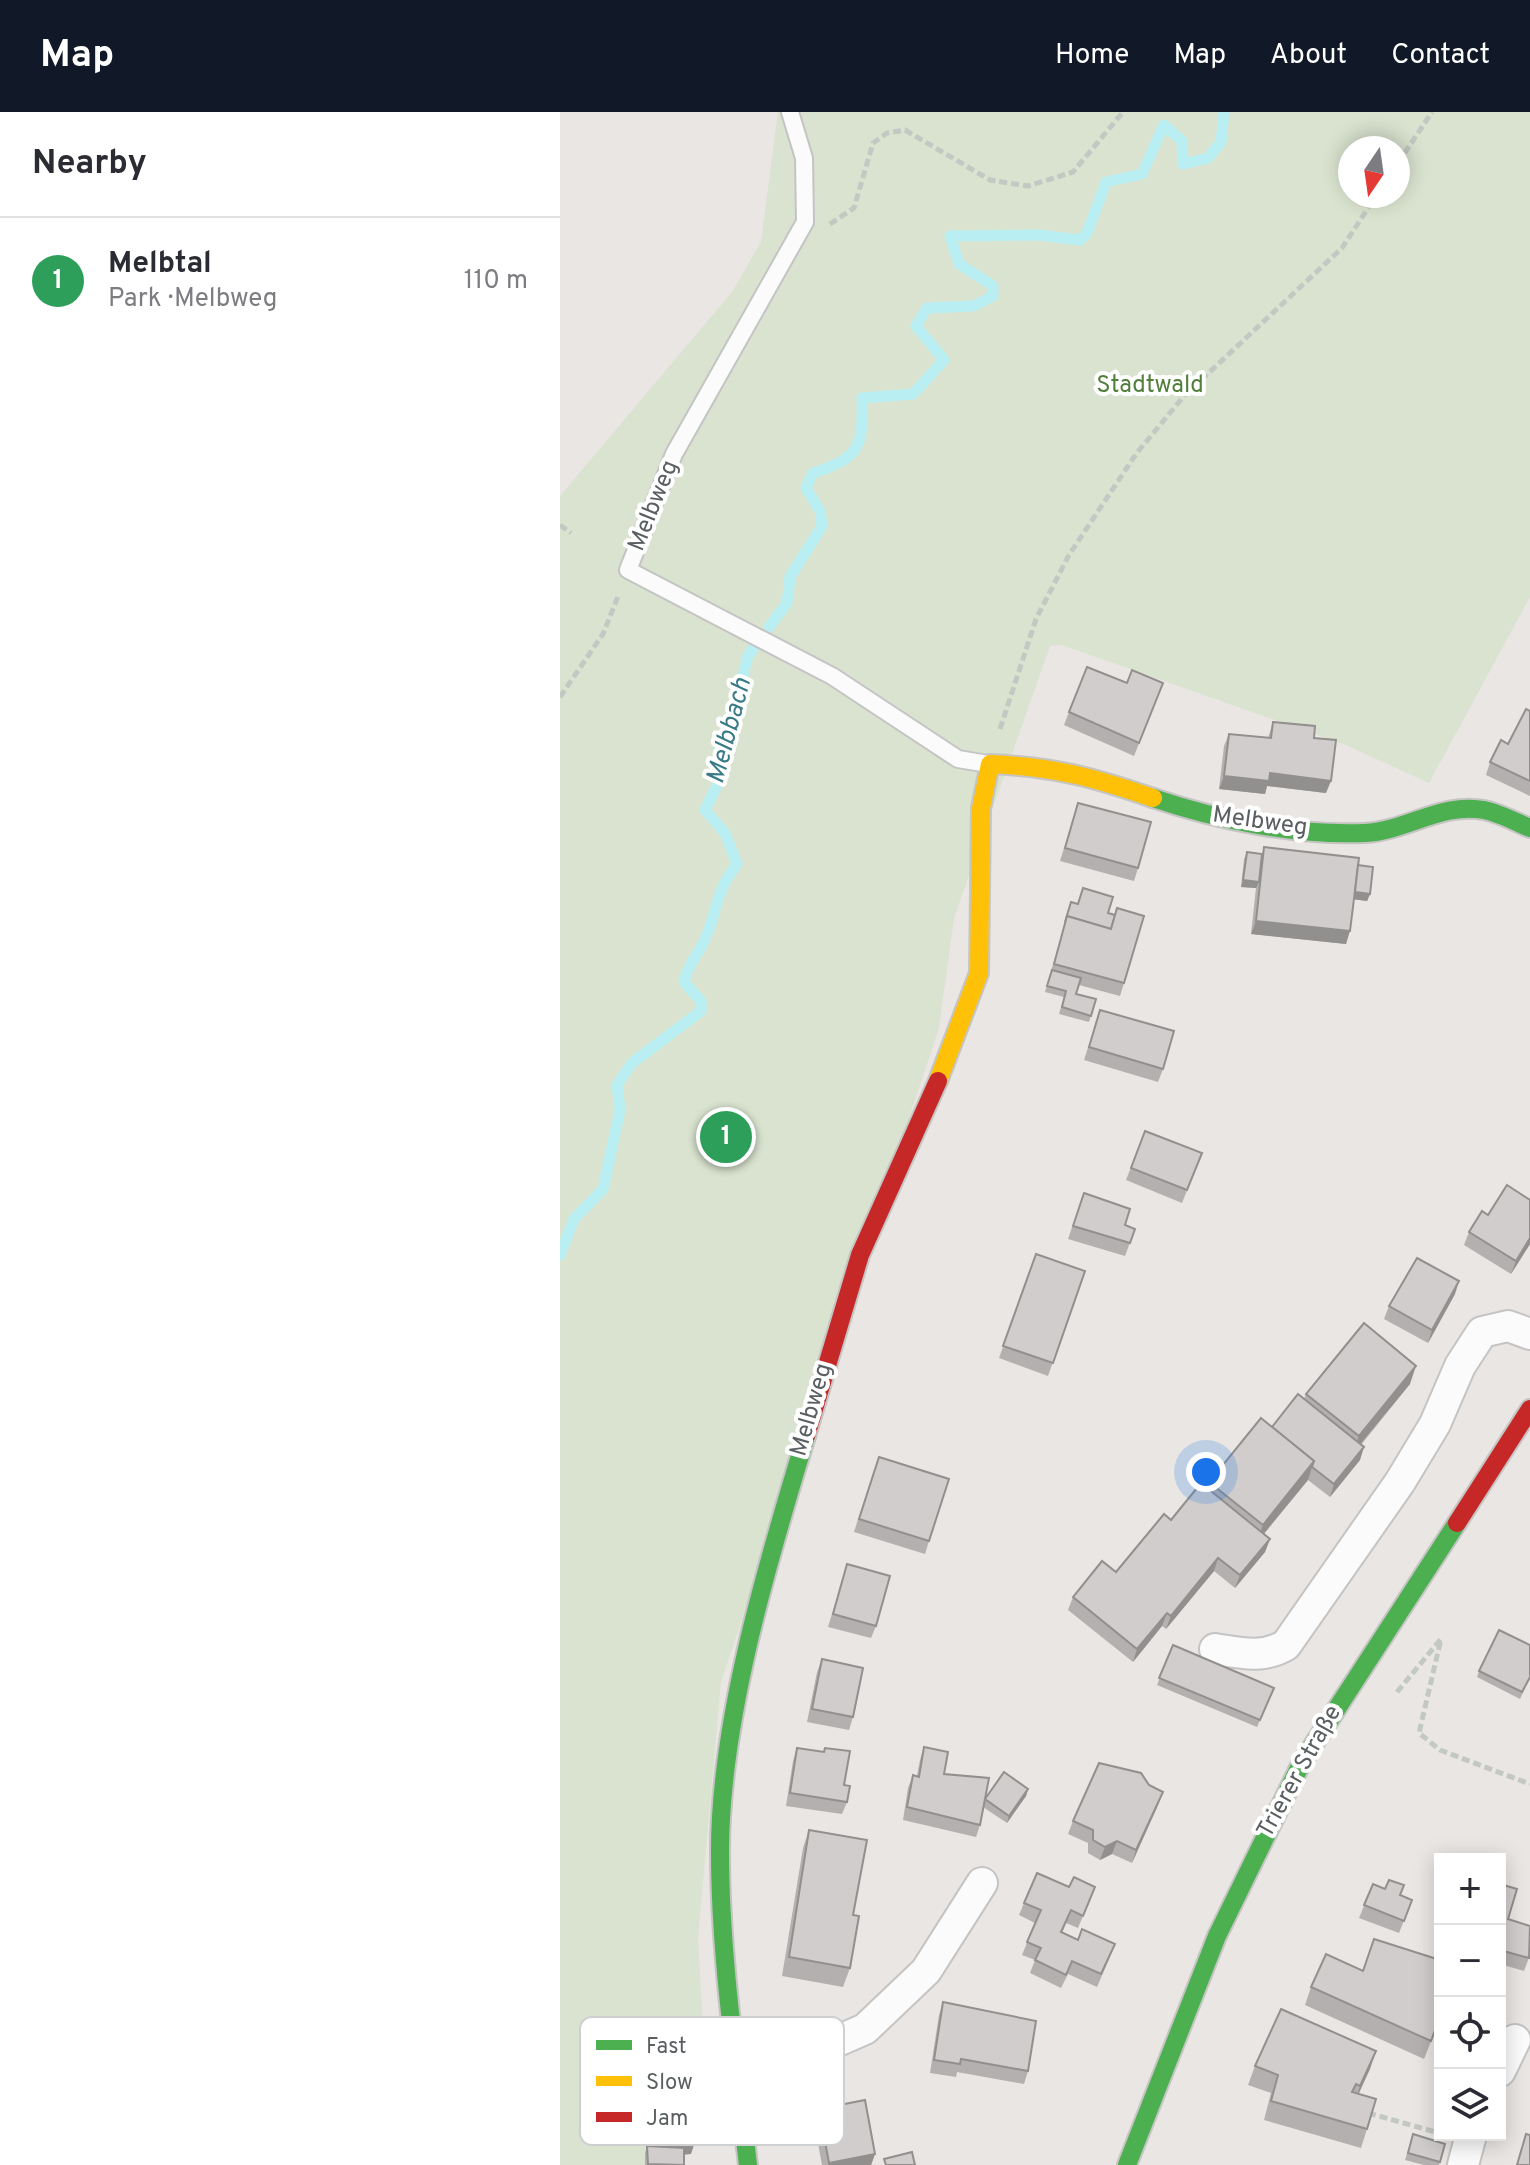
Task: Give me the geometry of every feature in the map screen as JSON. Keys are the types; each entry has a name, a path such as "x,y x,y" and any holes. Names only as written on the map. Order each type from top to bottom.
{"street":[{"name":"Melbweg","path":"731,2017 720,1849 733,1715 788,1494 860,1255 930,1102 979,973 981,808 990,764 1047,767 1083,774 1195,812 1294,828 1362,833 1392,830 1446,810 1484,810 1530,828"},
{"path":"1215,1649 1256,1655 1272,1653 1286,1645 1400,1482 1435,1424 1460,1366 1482,1332 1508,1326 1530,1334"},
{"name":"Trierer Straße","path":"1127,2165 1217,1936 1301,1764 1530,1409"},
{"path":"844,2038 865,2029 926,1971 982,1883"},
{"path":"1501,2069 1515,2040"},
{"path":"1463,2165 1469,2141"},
{"name":"Melbweg","path":"746,2145 748,2165"}],"lane":[{"path":"790,112 804,158 805,222"},
{"name":"Melbweg","path":"805,222 674,454 628,570 832,676 958,759 990,764"}],"path":[{"path":"805,222 829,224 854,208 873,143 887,133 905,130 990,180 1028,186 1073,172 1123,112"},
{"path":"1410,145 1432,112"},
{"path":"990,764 1036,619 1069,555 1136,454 1184,396 1342,248 1368,208"},
{"path":"560,525 571,533"},
{"path":"560,697 603,634 628,570"},
{"path":"1394,1695 1441,1639 1419,1733 1440,1750 1530,1784"},
{"path":"1354,2109 1434,2131"}],"green space":[{"name":"Stadtwald","path":"778,112 1530,112 1530,597 1429,783 1346,745 1062,645 1050,646 954,918 939,1028 721,1682 698,1938 702,2017 580,2017 580,2145 652,2145 646,2154 645,2165 560,2165 560,496 732,292 761,242"}],"building":[{"path":"1087,667 1127,683 1132,670 1163,683 1139,743 1069,712"},
{"path":"1526,709 1530,711 1530,781 1490,762 1501,740 1508,744"},
{"path":"1273,722 1315,726 1314,738 1336,740 1331,781 1270,773 1269,781 1224,776 1229,734 1271,738"},
{"path":"1078,803 1151,822 1138,868 1065,848"},
{"path":"1264,847 1359,858 1350,931 1256,921"},
{"path":"1247,852 1262,854 1259,882 1243,880"},
{"path":"1358,865 1373,867 1370,894 1355,892"},
{"path":"1083,888 1113,897 1108,913 1115,915 1111,929 1067,916 1065,922 1071,902 1078,904"},
{"path":"1117,908 1144,916 1124,983 1054,964 1067,916 1111,929"},
{"path":"1052,970 1081,978 1076,994 1096,999 1091,1016 1062,1007 1066,991 1047,986"},
{"path":"1100,1010 1174,1031 1163,1069 1089,1047"},
{"path":"1145,1131 1202,1153 1187,1190 1131,1168"},
{"path":"1507,1185 1530,1200 1530,1238 1516,1261 1469,1232 1482,1211 1488,1215"},
{"path":"1084,1193 1130,1209 1125,1225 1135,1229 1130,1243 1073,1226"},
{"path":"1036,1254 1085,1271 1053,1363 1003,1346"},
{"path":"1417,1258 1459,1281 1432,1330 1389,1306"},
{"path":"1364,1323 1416,1366 1359,1436 1306,1394"},
{"path":"1298,1394 1364,1447 1334,1484 1312,1467 1314,1461 1272,1427"},
{"path":"1261,1418 1314,1461 1263,1525 1209,1482"},
{"path":"879,1457 949,1479 929,1541 859,1519"},
{"path":"1201,1483 1270,1539 1240,1575 1218,1558 1171,1616 1167,1613 1137,1649 1073,1597 1102,1561 1116,1572 1164,1514 1171,1520"},
{"path":"847,1564 890,1576 876,1626 833,1614"},
{"path":"1499,1630 1530,1645 1530,1677 1522,1692 1479,1671"},
{"path":"1173,1645 1274,1688 1260,1720 1159,1678"},
{"path":"822,1659 863,1668 853,1717 812,1709"},
{"path":"924,1747 948,1752 944,1774 989,1778 980,1825 907,1807 913,1775 919,1777"},
{"path":"797,1748 824,1752 825,1748 850,1751 844,1785 850,1786 847,1802 790,1793"},
{"path":"1099,1763 1141,1773 1149,1785 1163,1792 1136,1850 1117,1841 1105,1847 1093,1840 1093,1830 1073,1821"},
{"path":"1004,1772 1028,1789 1009,1816 985,1799"},
{"path":"809,1830 867,1840 853,1915 859,1916 850,1968 789,1957"},
{"path":"1037,1873 1069,1887 1074,1877 1095,1887 1083,1916 1071,1910 1061,1932 1078,1940 1082,1929 1115,1944 1101,1974 1072,1961 1066,1975 1035,1960 1041,1948 1027,1942 1041,1910 1024,1903"},
{"path":"1389,1880 1404,1885 1400,1895 1412,1900 1404,1921 1364,1905 1373,1884 1385,1889"},
{"path":"1506,1886 1517,1889 1508,1919 1530,1926 1529,1958 1506,1952"},
{"path":"1374,1939 1434,1958 1434,2033 1431,2041 1311,1987 1326,1954 1363,1971"},
{"path":"943,2002 1036,2021 1028,2071 961,2059 960,2064 934,2060"},
{"path":"1281,2009 1376,2051 1360,2086 1356,2084 1352,2092 1376,2099 1367,2129 1271,2101 1278,2075 1255,2066"},
{"path":"865,2100 875,2154 829,2163 826,2145 844,2145 844,2104"},
{"path":"1413,2134 1445,2144 1440,2162 1408,2153"},
{"path":"1526,2134 1530,2135 1530,2165 1517,2165"},
{"path":"647,2146 684,2148 684,2165 648,2164"},
{"path":"912,2152 915,2165 886,2165 884,2159"}],"waterway":[{"name":"Melbbach","path":"769,627 787,603 790,577 822,526 820,511 806,488 813,473 841,461 856,448 862,428 862,398 913,394 944,360 916,326 927,308 974,306 993,296 993,286 959,264 950,236 1039,235 1080,240 1087,233 1106,182 1142,174 1164,125 1182,141 1183,164 1208,158 1221,142 1224,112"},
{"name":"Melbbach","path":"560,1255 574,1219 603,1189 620,1110 617,1085 632,1063 701,1011 701,1001 684,982 706,936 723,886 737,864 725,833 705,810 719,781 719,750 729,730 748,656 753,649"}],"traffic: fast":[{"path":"1153,798 1230,820 1312,832 1380,831 1439,813 1469,809 1490,811 1530,828"},
{"path":"731,2017 720,1851 728,1748 762,1588 806,1436"},
{"path":"1127,2165 1217,1936 1301,1764 1457,1523"},
{"path":"746,2145 748,2165"}],"traffic: slow":[{"path":"938,1081 979,973 981,808 990,764 1073,774 1153,798"}],"traffic: jam":[{"path":"806,1436 860,1255 938,1081"},
{"path":"1457,1523 1530,1409"}],"place":[{"name":"Melbtal","path":"726,1137"}]}
